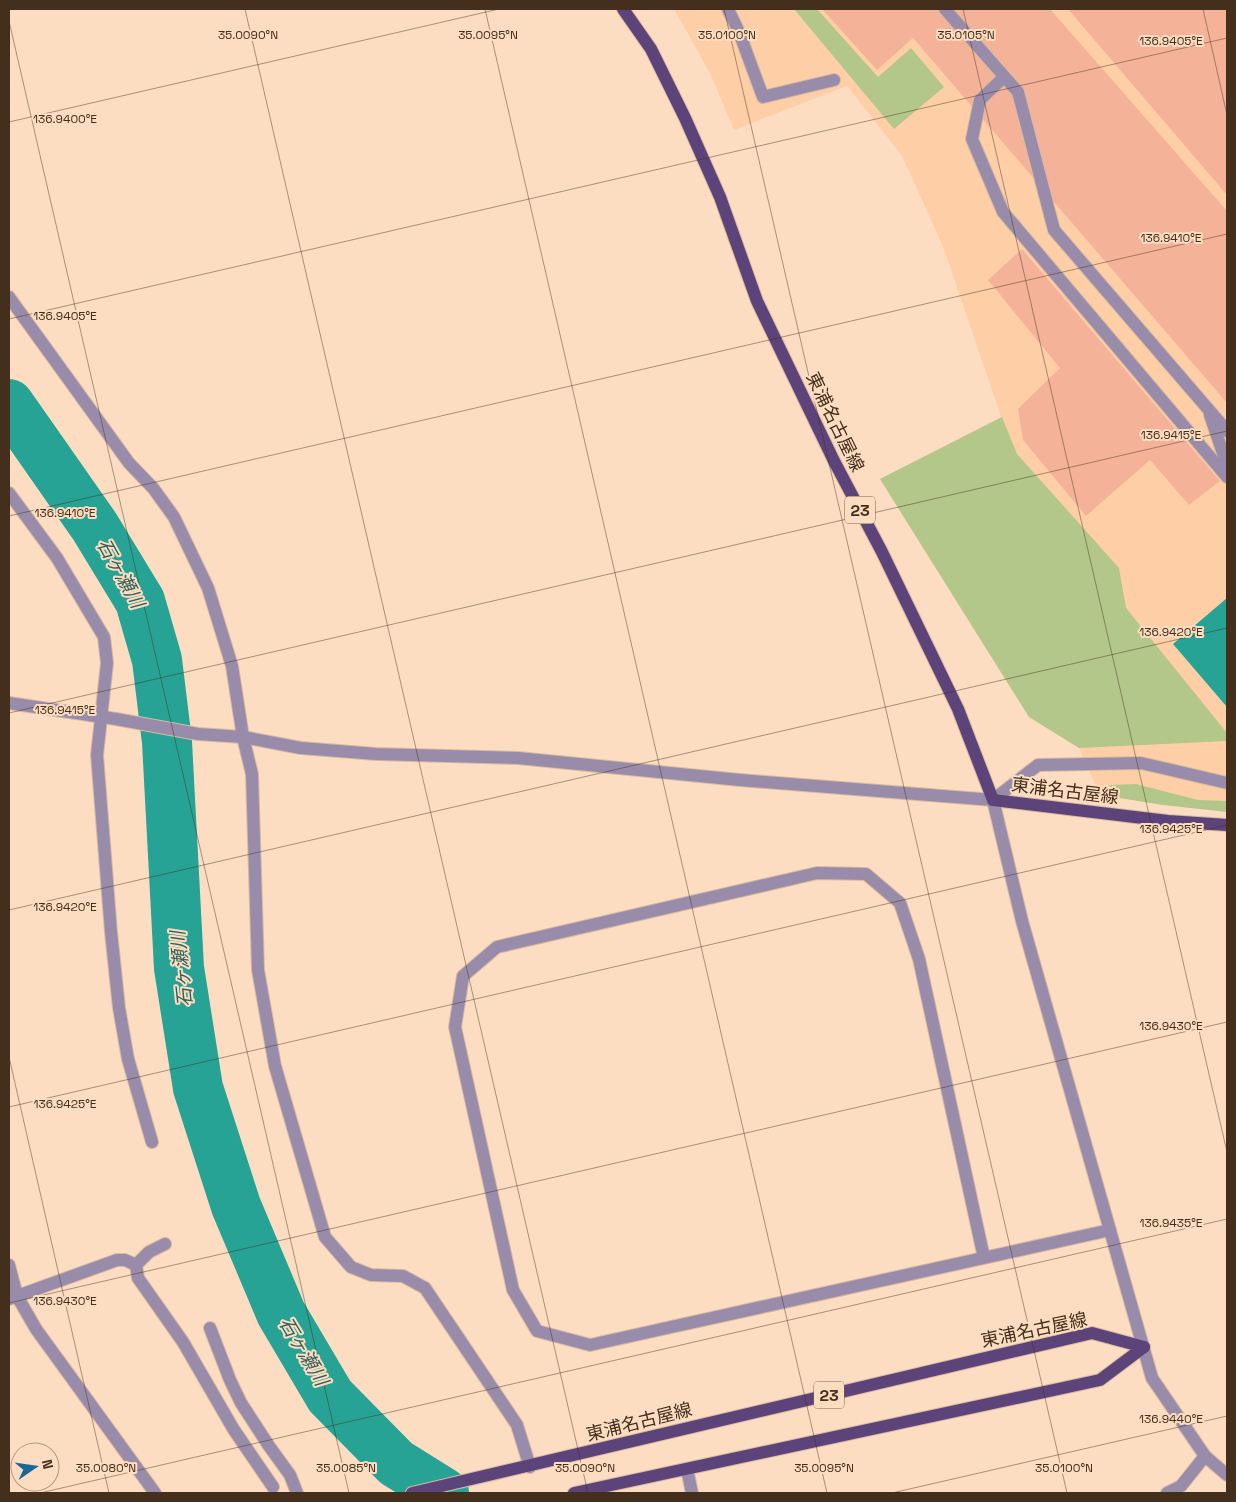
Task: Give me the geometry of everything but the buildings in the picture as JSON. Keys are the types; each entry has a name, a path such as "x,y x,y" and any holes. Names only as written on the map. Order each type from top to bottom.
{"main road":[{"name":"東浦名古屋線","path":"623,9 651,49 686,118 720,197 757,301 834,461 882,552 958,709 993,800 1168,821 1227,825"},
{"name":"東浦名古屋線","path":"412,1493 530,1467 1092,1333 1144,1348"},
{"path":"574,1493 1100,1380 1144,1348"}],"street":[{"path":"728,9 740,32 763,97 834,80"},
{"path":"945,9 1018,92 1054,230 1227,431"},
{"path":"1004,77 980,100 972,139 1003,212 1227,477"},
{"path":"9,297 129,463 153,488 174,516 208,588 232,666 243,737 252,774 258,970 275,1066 325,1237 352,1267 370,1275 403,1276 425,1288 517,1426 530,1467"},
{"path":"1208,408 1227,465"},
{"path":"9,493 57,558 104,637 107,663 97,755 111,932 119,1008 128,1059 152,1142"},
{"path":"9,703 116,719 198,734 243,737 320,750 376,754 518,758 740,780 993,800 1038,765 1141,763 1227,783"},
{"path":"993,800 1022,921 1152,1378 1205,1456 1227,1474"},
{"path":"984,1258 919,959 900,903 866,874 817,873 497,947 463,976 455,1027 513,1290 537,1331 590,1345 984,1258 1110,1230"},
{"path":"136,1265 149,1252 165,1244"},
{"path":"13,1298 117,1260 125,1260 136,1265"},
{"path":"9,1265 13,1298 155,1493"},
{"path":"136,1265 138,1278 183,1342 234,1430 272,1487"},
{"path":"210,1328 241,1403 290,1475 297,1493"},
{"path":"1167,1493 1183,1490 1205,1456"},
{"path":"687,1469 692,1493"}],"shaded area":[{"path":"674,9 1227,9 1227,809 1100,795 1079,748 1029,717 880,479 1001,417 944,249 902,156 847,86 734,130 710,73"}],"green space":[{"path":"794,9 817,9 878,77 911,48 944,87 894,129"},
{"path":"1002,417 1017,454 1119,568 1126,608 1227,733 1227,741 1079,748 1029,717 880,479"},
{"path":"1136,784 1198,800 1227,801 1227,812 1119,798 1109,785"}],"water":[{"path":"1227,598 1227,707 1173,644"}],"waterway":[{"name":"石ヶ瀬川","path":"9,404 95,527 140,601 157,660 167,742 179,968 198,1088 236,1206 281,1313 330,1396 396,1463 444,1493"}]}
